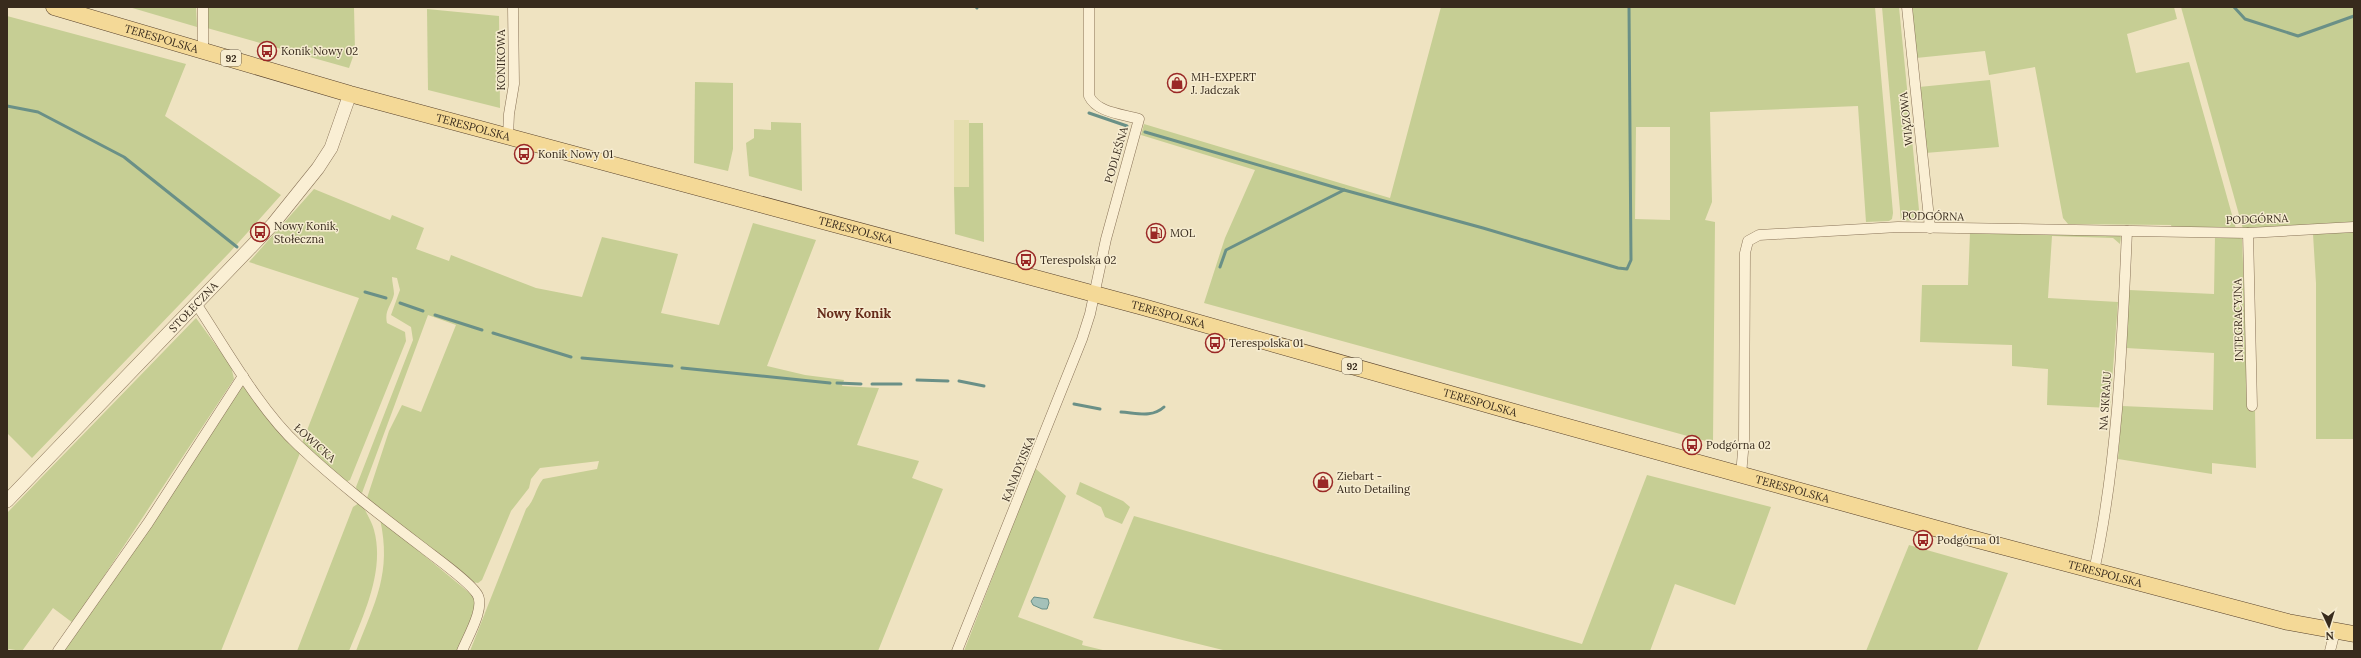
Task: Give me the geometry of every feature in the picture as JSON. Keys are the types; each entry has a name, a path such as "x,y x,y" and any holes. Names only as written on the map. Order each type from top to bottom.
{"main road":[{"name":"TERESPOLSKA","path":"54,7 350,94 1094,294 1741,475 2288,622 2335,632 2354,634"}],"street":[{"path":"203,7 203,50"},
{"name":"KONIKOWA","path":"508,136 509,114 514,84 513,7"},
{"name":"PODLEŚNA","path":"1089,7 1089,96 1099,108 1139,119 1106,239 1094,294"},
{"name":"WIĄZOWA","path":"1907,7 1930,228"},
{"name":"STOŁECZNA","path":"7,501 266,233 318,168 331,148 350,94"},
{"name":"PODGÓRNA","path":"1741,475 1744,440 1745,253 1748,242 1759,235 1930,228 2248,233 2354,227"},
{"name":"NA SKRAJU","path":"2094,571 2112,469 2123,318 2127,231"},
{"name":"INTEGRACYJNA","path":"2248,233 2252,406"},
{"name":"KANADYJSKA","path":"957,651 1082,339 1094,294"},
{"name":"ŁOWICKA","path":"197,305 243,376 284,431 297,445 374,510 450,569 477,594 480,602 480,609 462,651"},
{"path":"58,651 148,523 243,376"},
{"path":"2330,651 2335,632"}],"shaded area":[{"path":"954,120 969,120 969,187 954,187"}],"green space":[{"path":"129,7 196,7 197,27"},
{"path":"207,7 354,7 355,51 349,68 207,28"},
{"path":"1441,7 1875,7 1893,213 1892,219 1889,221 1866,222 1858,106 1710,112 1712,202 1705,220 1715,222 1713,443 1204,303 1225,238 1255,170 1141,135 1144,124 1390,198","holes":["1636,127 1670,127 1670,220 1635,219"]},
{"path":"1882,7 1899,7 1920,220 1901,221"},
{"path":"1910,7 2174,7 2177,19 2127,34 2136,73 2189,62 2236,229 2172,228 2171,225 2068,224 2063,218 2035,67 1989,75 1985,51 1916,58"},
{"path":"2181,7 2354,7 2354,223 2243,229"},
{"path":"427,9 499,16 500,108 428,90"},
{"path":"7,16 186,64 165,116 281,195 230,252 32,458 7,433"},
{"path":"1990,80 1999,147 1925,153 1919,87"},
{"path":"695,82 733,83 733,149 728,171 694,163"},
{"path":"771,122 801,123 802,191 749,176 746,143 754,138 754,129 771,130"},
{"path":"969,123 983,123 984,242 955,234 954,187 969,187"},
{"path":"314,189 390,220 392,215 424,228 416,249 449,261 451,255 536,288 582,297 602,237 678,254 661,313 719,325 753,223 816,240 767,366 805,375 844,380 842,386 879,388 857,445 919,461 912,478 943,489 878,651 470,651 526,509 529,506 540,483 543,479 597,469 599,461 540,468 531,479 529,488 511,511 482,580 478,583 472,582 367,498 389,431 402,405 421,412 456,325 428,315 362,493 357,491 356,487 413,340 411,327 391,315 400,290 397,278 392,277 394,294 387,311 387,323 405,332 406,341 350,480 346,482 302,443 359,298 249,262"},
{"path":"1970,232 2118,234 2121,237 2120,244 2113,238 2052,236 2048,298 2118,302 2110,408 2047,405 2048,369 2012,366 2012,345 1920,342 1922,285 1968,285"},
{"path":"2354,232 2354,439 2316,439 2316,283 2313,234"},
{"path":"2215,236 2237,237 2242,239 2249,411 2255,410 2256,468 2212,463 2212,474 2118,459 2122,406 2213,410 2214,353 2126,348 2129,290 2214,294"},
{"path":"196,318 231,366 234,379 73,623 53,608 22,651 9,649 7,651 7,513"},
{"path":"239,387 245,387 290,445 300,453 221,651 63,651"},
{"path":"1035,468 1066,496 1018,617 1083,641 1082,645 1107,651 964,651"},
{"path":"1647,475 1771,507 1735,605 1675,584 1650,651 1227,651 1093,618 1134,516 1582,644"},
{"path":"1080,482 1123,501 1130,507 1122,524 1105,517 1101,507 1076,494"},
{"path":"359,503 363,505 374,530 377,545 377,561 371,592 349,651 297,651 353,507"},
{"path":"380,519 472,595 475,601 475,615 473,623 460,651 356,651 375,602 383,572 383,538"},
{"path":"1909,545 2008,573 1977,651 1866,651"}],"water":[{"path":"1034,597 1048,599 1049,603 1047,609 1042,609 1033,605 1031,601"}],"waterway":[{"path":"1220,267 1226,250 1344,190 1483,228 1618,268 1627,269 1631,260 1629,7"},
{"path":"2234,7 2245,19 2298,36 2354,16"},
{"path":"7,106 38,112 124,157 237,247"},
{"path":"1089,113 1127,126"},
{"path":"1145,132 1344,190"},
{"path":"365,292 386,298"},
{"path":"400,303 423,311"},
{"path":"435,315 482,330"},
{"path":"493,333 571,357"},
{"path":"582,358 672,366"},
{"path":"682,368 830,383"},
{"path":"917,380 948,381"},
{"path":"959,381 984,386"},
{"path":"837,383 861,384"},
{"path":"872,384 901,384"},
{"path":"1074,404 1100,409"},
{"path":"1121,412 1149,414 1154,413 1164,407"}],"place":[{"name":"Konik Nowy 02","path":"267,51"},
{"name":"MH-EXPERT J. Jadczak","path":"1177,83"},
{"name":"Konik Nowy 01","path":"524,154"},
{"name":"Nowy Konik, Stołeczna","path":"260,232"},
{"name":"MOL","path":"1156,233"},
{"name":"Terespolska 02","path":"1026,260"},
{"name":"Terespolska 01","path":"1215,343"},
{"name":"Podgórna 02","path":"1692,445"},
{"name":"Ziebart - Auto Detailing","path":"1323,482"},
{"name":"Podgórna 01","path":"1923,540"}],"district":[{"name":"Nowy Konik","path":"854,313"}]}
